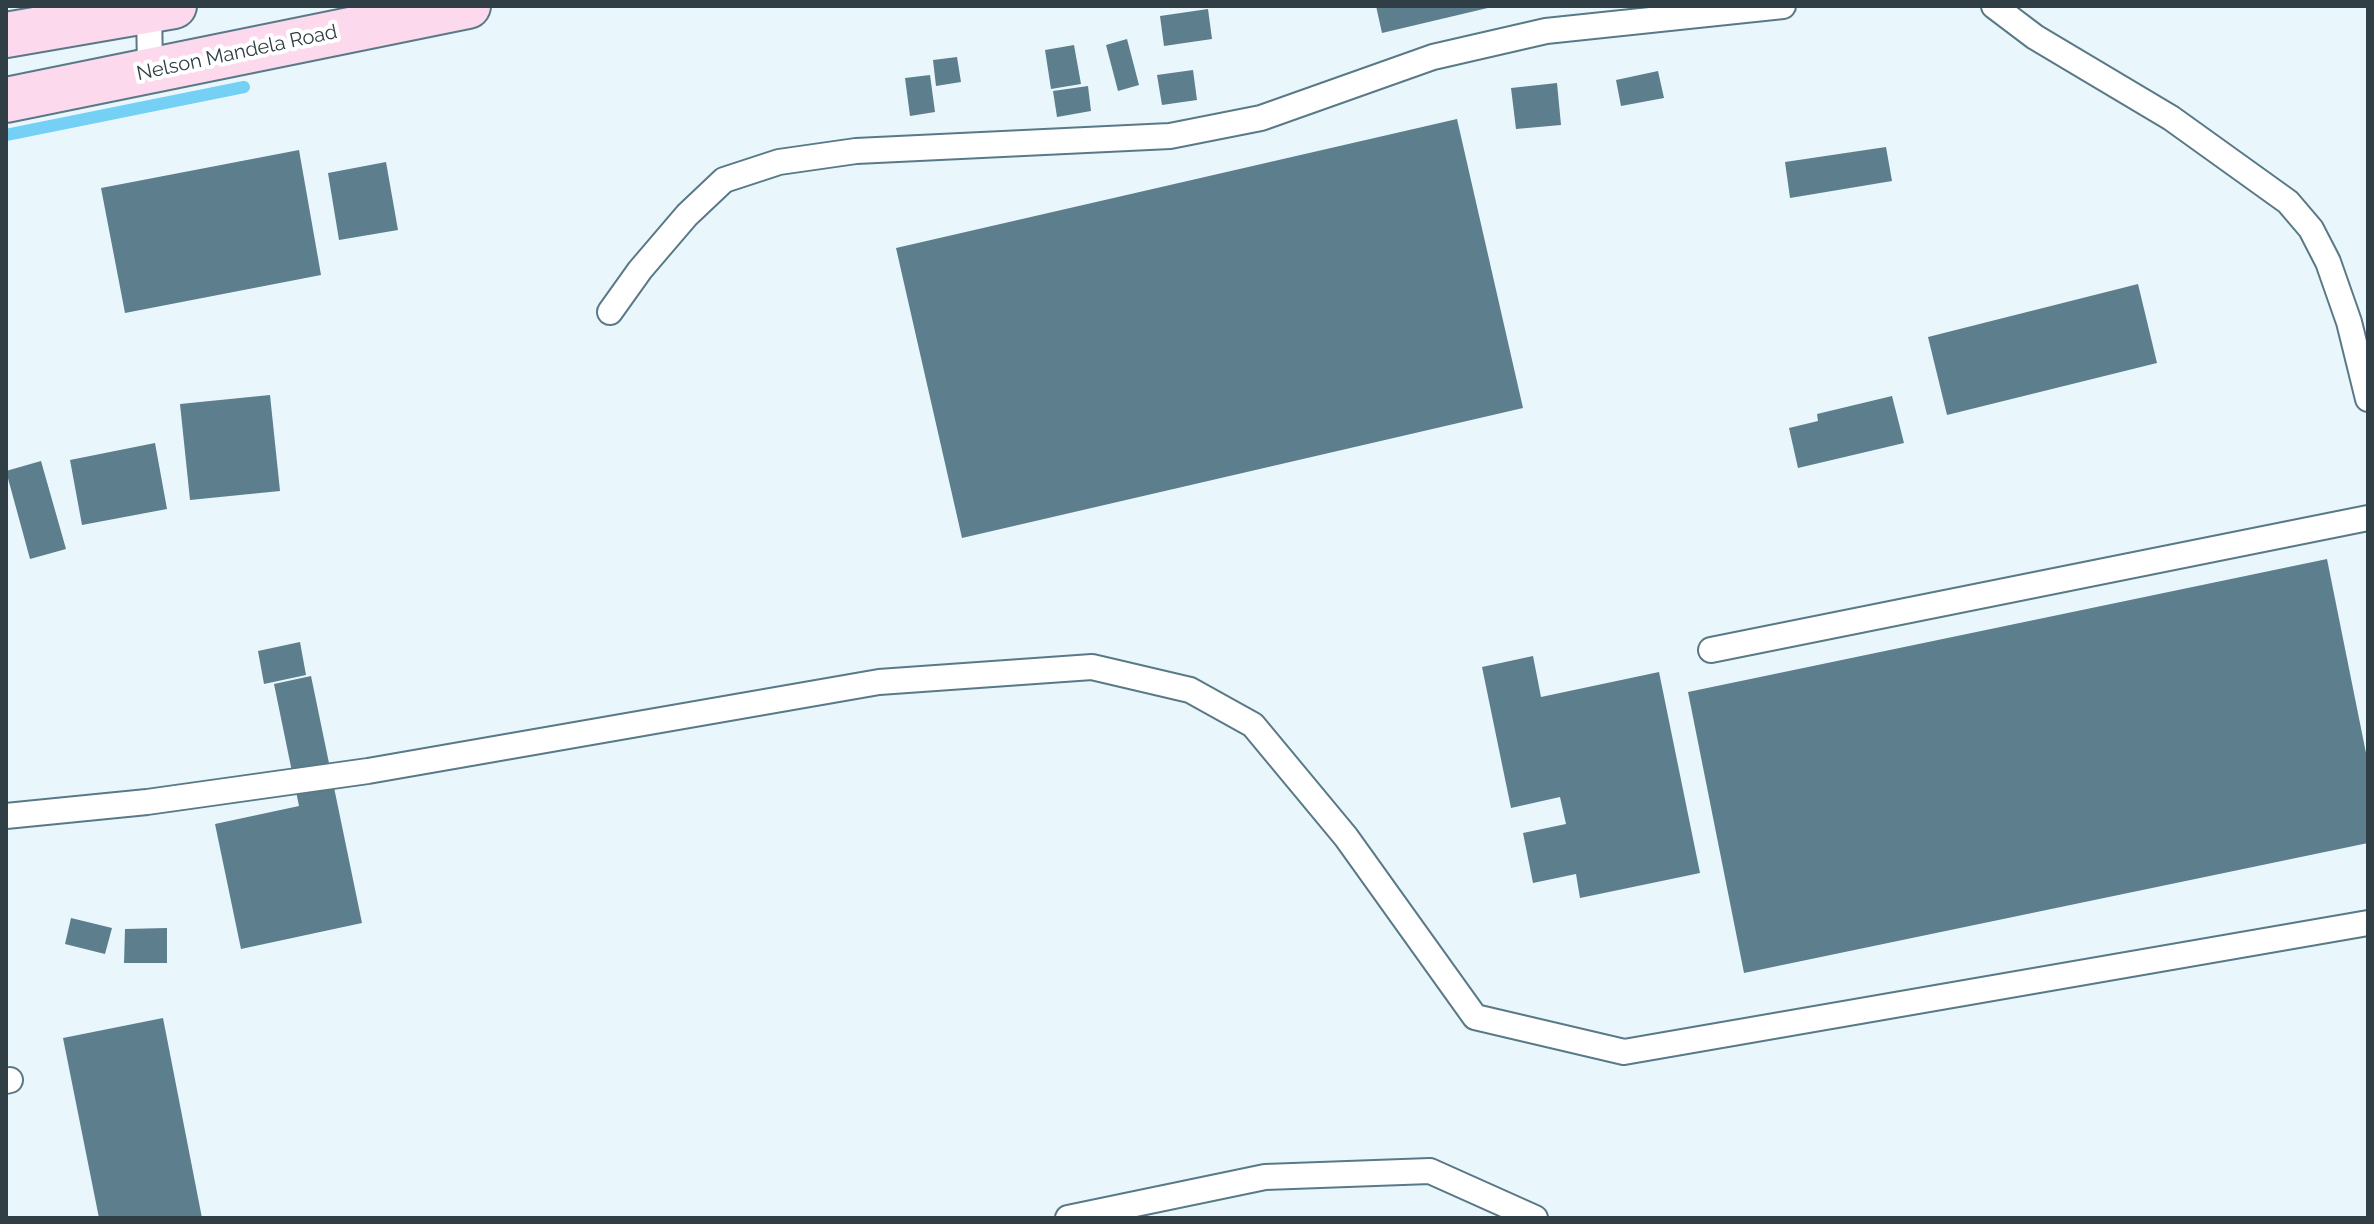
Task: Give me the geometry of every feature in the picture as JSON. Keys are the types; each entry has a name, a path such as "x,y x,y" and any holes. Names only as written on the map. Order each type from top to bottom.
{"main road":[{"name":"Nelson Mandela Road","path":"6,100 468,6"},
{"path":"6,35 157,8"}],"lane":[{"path":"610,312 640,270 687,215 724,180 779,162 856,151 1170,136 1261,118 1433,57 1546,31 1783,6"},
{"path":"1994,6 2035,37 2171,118 2288,202 2311,229 2328,262 2349,322 2368,399"},
{"path":"150,71 157,8"},
{"path":"1711,650 2368,518"},
{"path":"6,816 147,802 368,771 879,682 1092,667 1190,690 1253,725 1346,837 1475,1017 1624,1052 2368,923"},
{"path":"1068,1218 1265,1177 1430,1171 1535,1218"}],"building":[{"path":"1376,6 1492,6 1492,7 1382,33"},
{"path":"1208,9 1212,39 1164,46 1160,16"},
{"path":"1127,39 1139,85 1118,91 1106,45"},
{"path":"1074,45 1081,84 1051,89 1045,50"},
{"path":"957,57 961,82 936,86 933,60"},
{"path":"1193,70 1197,100 1162,105 1157,75"},
{"path":"1658,71 1664,98 1621,106 1616,80"},
{"path":"930,75 935,112 910,116 905,78"},
{"path":"1557,83 1561,125 1516,129 1511,88"},
{"path":"1088,86 1091,111 1057,117 1053,91"},
{"path":"1457,119 1523,408 962,538 896,248"},
{"path":"1886,147 1892,181 1790,198 1785,162"},
{"path":"299,150 321,275 125,313 101,188"},
{"path":"386,162 398,230 339,240 328,173"},
{"path":"2138,284 2157,363 1947,415 1928,337"},
{"path":"270,395 280,491 190,500 180,404"},
{"path":"1892,396 1904,443 1798,468 1789,428 1818,421 1817,414"},
{"path":"155,443 167,509 82,525 70,460"},
{"path":"41,461 66,549 30,559 6,471"},
{"path":"2327,559 2368,763 2368,843 1744,973 1688,692"},
{"path":"300,642 306,675 264,684 258,651"},
{"path":"1533,656 1541,697 1659,672 1700,873 1580,898 1576,874 1533,883 1523,833 1566,824 1560,797 1511,808 1482,667"},
{"path":"311,676 362,923 241,949 215,824 299,806 274,684"},
{"path":"71,918 112,928 105,954 65,944"},
{"path":"167,928 167,963 124,963 125,929"},
{"path":"163,1018 202,1218 99,1218 63,1038"}],"waterway":[{"path":"6,135 244,87"}]}
